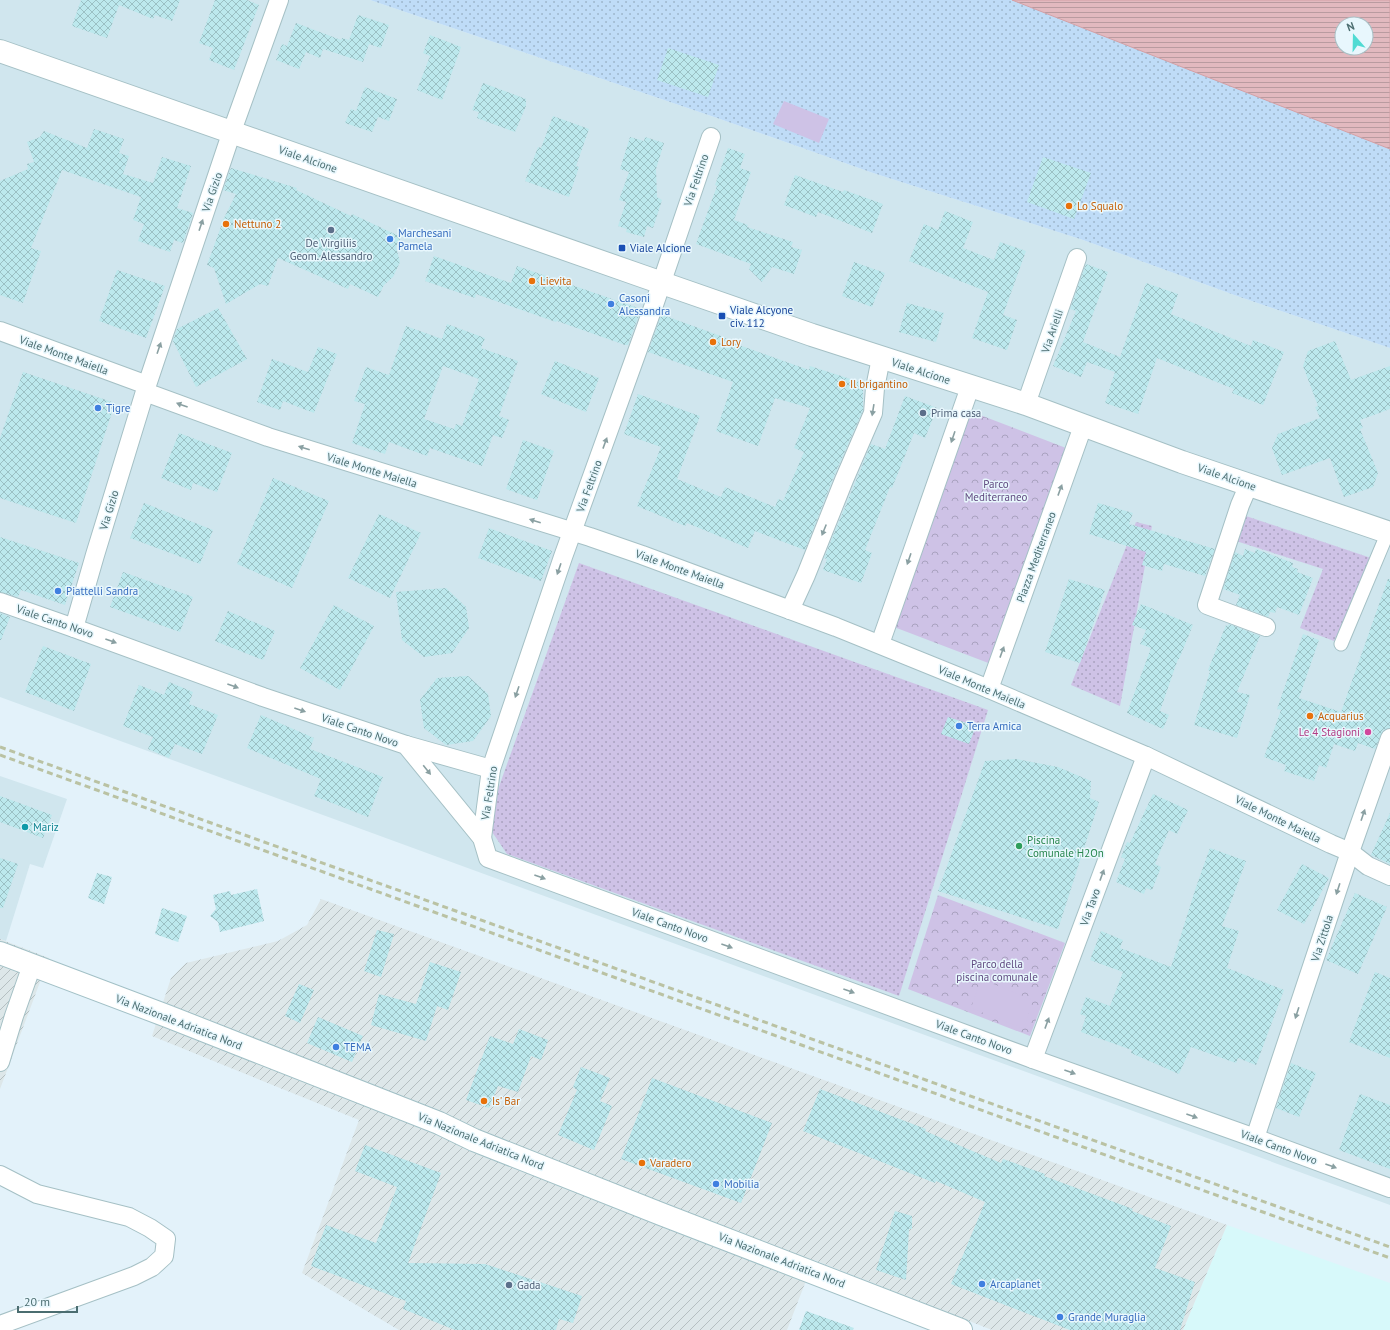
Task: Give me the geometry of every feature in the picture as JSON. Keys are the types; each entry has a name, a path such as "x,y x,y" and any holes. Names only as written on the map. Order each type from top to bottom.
{"street":[{"name":"Via Gizio","path":"74,628 146,389 232,132 279,0"},
{"name":"Viale Alcione","path":"0,51 662,283 881,358 1026,404 1182,462 1389,532 1342,644"},
{"name":"Via Feltrino","path":"482,838 491,769 572,532 662,283 711,137"},
{"name":"Via Arielli","path":"1026,404 1076,258"},
{"name":"Viale Monte Maiella","path":"0,331 268,437 642,555 880,644 1146,756 1350,852 1368,866 1390,876"},
{"path":"790,610 873,413 875,388 881,358"},
{"path":"880,644 970,387"},
{"name":"Piazza Mediterraneo","path":"989,689 1083,426"},
{"path":"1249,484 1240,505 1207,605 1266,627"},
{"name":"Viale Canto Novo","path":"0,602 263,697 406,745 482,838 488,858 1033,1059 1390,1188"},
{"name":"Via Zittola","path":"1255,1138 1350,852 1390,738"},
{"path":"406,745 491,769"},
{"name":"Via Tavo","path":"1033,1059 1146,756"},
{"name":"Via Nazionale Adriatica Nord","path":"0,953 439,1123 474,1140 961,1330"},
{"path":"0,1062 32,965"},
{"path":"0,1175 37,1194 129,1217 150,1228 166,1239 164,1256 152,1267 134,1276 0,1325"}],"shaded area":[{"path":"0,0 370,0 717,118 873,173 1083,240 1237,296 1390,348 1390,1205 0,697"},
{"path":"1012,0 1390,0 1390,149"},
{"path":"0,776 67,799 43,868 30,864 6,941 0,939"},
{"path":"321,899 1227,1225 1183,1330 992,1330 814,1260 787,1330 399,1330 302,1273 359,1120 152,1036 171,978 186,963 278,941 307,925"},
{"path":"0,939 49,958 0,1089"},
{"path":"1227,1225 1390,1283 1390,1330 1183,1330"}],"green space":[{"path":"784,101 829,119 819,143 773,124"},
{"name":"Parco Mediterraneo","path":"967,410 1066,448 991,664 894,627"},
{"path":"1243,515 1374,559 1334,641 1300,628 1323,569 1236,541"},
{"path":"1136,522 1152,526 1120,706 1071,685"},
{"path":"579,563 988,710 899,996 507,854 486,823"},
{"name":"Parco della piscina comunale","path":"938,895 1065,943 1030,1036 908,989"},
{"path":"981,979 1033,1000 1024,1029 971,1008"}],"sand":[{"path":"370,0 1012,0 1390,149 1390,348 1237,296 1083,240 873,173 717,118"}],"building":[{"path":"81,0 180,0 172,21 155,15 153,19 119,5 107,38 72,26"},
{"path":"215,0 247,0 259,5 234,70 209,60 213,48 199,43"},
{"path":"358,15 389,25 381,48 369,44 363,62 323,49 320,58 306,52 299,69 276,60 282,44 287,46 296,23 341,40 342,38 349,40"},
{"path":"430,35 461,47 442,100 417,90 430,56 423,53"},
{"path":"668,48 719,65 708,97 657,80"},
{"path":"483,83 526,99 526,106 515,132 477,118 479,112 472,110"},
{"path":"365,87 397,99 389,121 378,117 372,132 345,123 351,109 356,111"},
{"path":"553,116 589,129 576,166 579,167 569,197 525,181 538,147 541,148"},
{"path":"94,129 124,139 119,153 129,156 123,174 153,183 162,157 191,166 177,208 193,213 183,243 174,240 170,252 138,241 144,224 133,220 141,197 62,170 31,248 41,251 23,303 0,295 0,181 28,169 27,164 34,162 27,142 40,137 44,131 87,148"},
{"path":"630,137 644,141 645,137 664,143 656,169 657,197 662,200 653,228 647,226 644,237 626,232 627,229 618,226 626,202 619,200 629,172 620,169"},
{"path":"728,148 745,154 740,168 751,172 734,220 748,225 747,227 793,242 791,247 802,250 794,274 772,267 762,282 749,269 751,264 696,244 717,186 715,185"},
{"path":"1043,157 1091,173 1074,219 1027,202"},
{"path":"231,168 297,188 296,190 351,216 352,214 401,237 396,247 400,262 393,277 384,285 378,297 350,284 348,289 278,258 268,286 260,284 226,304 214,268 207,265 221,224 236,194 223,190"},
{"path":"795,175 883,204 872,233 818,212 816,217 784,205"},
{"path":"945,211 973,222 963,248 994,260 1000,242 1026,251 1003,315 1017,320 1007,350 972,338 988,292 909,261 924,224 938,230"},
{"path":"434,256 511,283 517,266 641,309 628,345 625,345 476,294 475,298 425,281"},
{"path":"854,262 885,273 872,307 842,296"},
{"path":"1086,264 1108,272 1083,342 1120,357 1146,283 1178,294 1171,314 1251,346 1253,340 1284,352 1263,405 1232,393 1234,389 1157,358 1138,414 1105,403 1115,372 1087,362 1081,377 1053,366 1076,311 1070,309"},
{"path":"117,270 165,286 146,338 99,321"},
{"path":"907,303 944,313 936,342 899,332"},
{"path":"218,308 247,359 196,387 173,341 177,329"},
{"path":"663,315 726,338 725,340 809,370 810,366 863,383 863,410 834,476 805,550 755,531 748,548 687,523 685,526 637,506 661,447 624,434 638,394 700,416 677,479 721,497 725,487 775,507 778,499 783,501 804,452 794,448 810,408 775,398 758,446 716,431 733,382 648,352 661,316"},
{"path":"447,324 485,338 481,348 518,361 499,416 509,420 502,438 493,435 482,466 430,448 427,456 389,442 385,454 352,443 365,404 354,401 366,367 389,375 406,326 442,339","holes":["443,366 479,379 462,426 456,424 454,429 424,419"]},
{"path":"1335,341 1351,380 1390,366 1390,409 1360,420 1363,428 1360,429 1378,473 1373,487 1344,497 1330,458 1282,475 1272,448 1278,434 1320,418 1315,407 1318,406 1303,366 1308,351"},
{"path":"318,347 337,354 314,413 283,401 280,410 257,402 272,359 308,372"},
{"path":"555,361 599,378 586,412 541,394"},
{"path":"23,372 115,403 76,523 0,498 0,438"},
{"path":"905,396 937,408 925,438 914,433 892,488 890,487 865,550 872,553 861,583 823,570 827,559 824,558 871,444 885,449"},
{"path":"179,433 232,453 217,492 193,483 191,490 161,478"},
{"path":"523,440 554,451 537,500 506,489"},
{"path":"273,478 329,501 292,588 237,564"},
{"path":"144,503 213,530 200,564 130,538"},
{"path":"1098,503 1133,513 1129,524 1215,549 1205,576 1164,564 1162,571 1142,565 1146,552 1089,534"},
{"path":"379,514 421,533 390,598 348,578"},
{"path":"489,528 552,551 541,581 478,558"},
{"path":"0,537 79,563 65,605 21,590 18,597 0,592"},
{"path":"1245,549 1255,553 1256,549 1293,563 1292,567 1298,569 1297,572 1313,578 1299,615 1277,607 1275,613 1270,612 1268,617 1236,605 1240,595 1223,589 1235,552 1243,556"},
{"path":"123,572 193,597 180,632 110,607"},
{"path":"1069,579 1105,590 1080,663 1045,652"},
{"path":"1388,579 1390,579 1390,728 1383,730 1375,749 1358,743 1355,751 1334,744 1326,768 1319,765 1314,781 1284,771 1286,765 1264,757 1281,710 1277,709 1303,634 1319,640 1299,698 1341,712"},
{"path":"446,588 466,607 469,628 452,653 424,657 402,640 396,592"},
{"path":"1141,604 1193,625 1178,659 1160,711 1169,715 1163,729 1127,713 1151,648 1140,644 1146,630 1132,625"},
{"path":"334,605 374,626 340,690 300,668"},
{"path":"228,611 275,631 263,660 215,641"},
{"path":"0,613 10,617 1,640 0,640"},
{"path":"1229,624 1260,636 1237,692 1250,695 1237,738 1194,725 1210,671 1208,670 1226,625 1228,626"},
{"path":"43,646 91,664 74,711 25,692"},
{"path":"468,676 488,694 491,716 473,741 446,745 424,728 420,700 437,678"},
{"path":"169,682 193,692 189,704 218,715 202,754 175,744 169,758 148,749 153,737 123,726 139,685 164,695"},
{"path":"261,715 314,738 310,749 383,777 368,817 314,796 321,779 247,748"},
{"path":"948,717 976,726 969,744 941,734"},
{"name":"Piscina Comunale H2On","path":"1016,759 1058,767 1091,781 1090,798 1099,802 1058,929 938,891 985,761"},
{"path":"1153,794 1188,810 1177,834 1169,830 1155,864 1161,867 1152,890 1146,888 1144,894 1116,882 1125,859 1121,857 1127,842 1130,843"},
{"path":"0,796 52,815 43,838 0,822"},
{"path":"1390,813 1390,864 1371,855"},
{"path":"1210,848 1246,861 1222,926 1239,931 1227,968 1284,990 1256,1065 1238,1058 1236,1063 1191,1047 1179,1074 1131,1053 1132,1050 1081,1032 1086,1016 1080,1014 1086,997 1110,1006 1123,972 1090,960 1101,931 1123,940 1120,948 1171,967"},
{"path":"0,858 18,864 3,908 0,908"},
{"path":"1302,864 1329,878 1304,924 1277,910"},
{"path":"97,873 112,877 104,904 88,898"},
{"path":"257,889 264,921 220,932 218,922 210,916 216,909 213,895 230,891 231,895"},
{"path":"1355,893 1387,907 1358,974 1326,960"},
{"path":"162,908 187,916 178,942 155,934"},
{"path":"377,930 394,934 381,977 364,971"},
{"path":"430,962 461,972 448,1010 437,1006 426,1041 371,1025 379,994 416,1004"},
{"path":"1375,972 1390,978 1390,1058 1349,1042"},
{"path":"299,984 314,990 300,1023 285,1016"},
{"path":"318,1017 363,1036 352,1062 307,1043"},
{"path":"519,1029 548,1040 541,1060 531,1056 518,1092 498,1086 489,1108 466,1100 490,1036 513,1044"},
{"path":"1291,1063 1316,1073 1299,1117 1276,1108"},
{"path":"581,1067 610,1078 600,1101 612,1106 594,1150 558,1135 577,1090 573,1087"},
{"path":"652,1078 772,1123 741,1203 621,1159"},
{"path":"820,1089 926,1129 925,1131 1001,1163 1003,1159 1045,1174 1044,1176 1133,1209 1132,1211 1171,1226 1155,1268 1195,1282 1180,1330 1070,1330 951,1284 985,1202 936,1181 935,1183 803,1131"},
{"path":"1360,1094 1390,1105 1390,1169 1339,1150"},
{"path":"365,1145 441,1173 408,1263 485,1264 582,1296 573,1323 559,1319 556,1330 455,1330 403,1309 406,1301 311,1266 326,1225 376,1243 397,1187 355,1171"},
{"path":"895,1211 912,1216 912,1229 909,1229 906,1280 876,1270"},
{"path":"806,1311 854,1328 853,1330 799,1330"}],"railway":[{"path":"0,747 1390,1247"},
{"path":"0,755 1390,1258"}],"place":[{"name":"Lo Squalo","path":"1069,206"},
{"name":"Nettuno 2","path":"226,224"},
{"name":"De Virgiliis Geom. Alessandro","path":"331,230"},
{"name":"Marchesani Pamela","path":"390,239"},
{"name":"Viale Alcione","path":"622,248"},
{"name":"Lievita","path":"532,281"},
{"name":"Casoni Alessandra","path":"611,304"},
{"name":"Viale Alcyone civ. 112","path":"722,316"},
{"name":"Lory","path":"713,342"},
{"name":"Il brigantino","path":"842,384"},
{"name":"Tigre","path":"98,408"},
{"name":"Prima casa","path":"923,413"},
{"name":"Piattelli Sandra","path":"58,591"},
{"name":"Acquarius","path":"1310,716"},
{"name":"Terra Amica","path":"959,726"},
{"name":"Le 4 Stagioni","path":"1368,732"},
{"name":"Mariz","path":"25,827"},
{"name":"Piscina Comunale H2On","path":"1019,846"},
{"name":"TEMA","path":"336,1047"},
{"name":"Is' Bar","path":"484,1101"},
{"name":"Varadero","path":"642,1163"},
{"name":"Mobilia","path":"716,1184"},
{"name":"Arcaplanet","path":"982,1284"},
{"name":"Gada","path":"509,1285"},
{"name":"Grande Muraglia","path":"1060,1317"}]}
